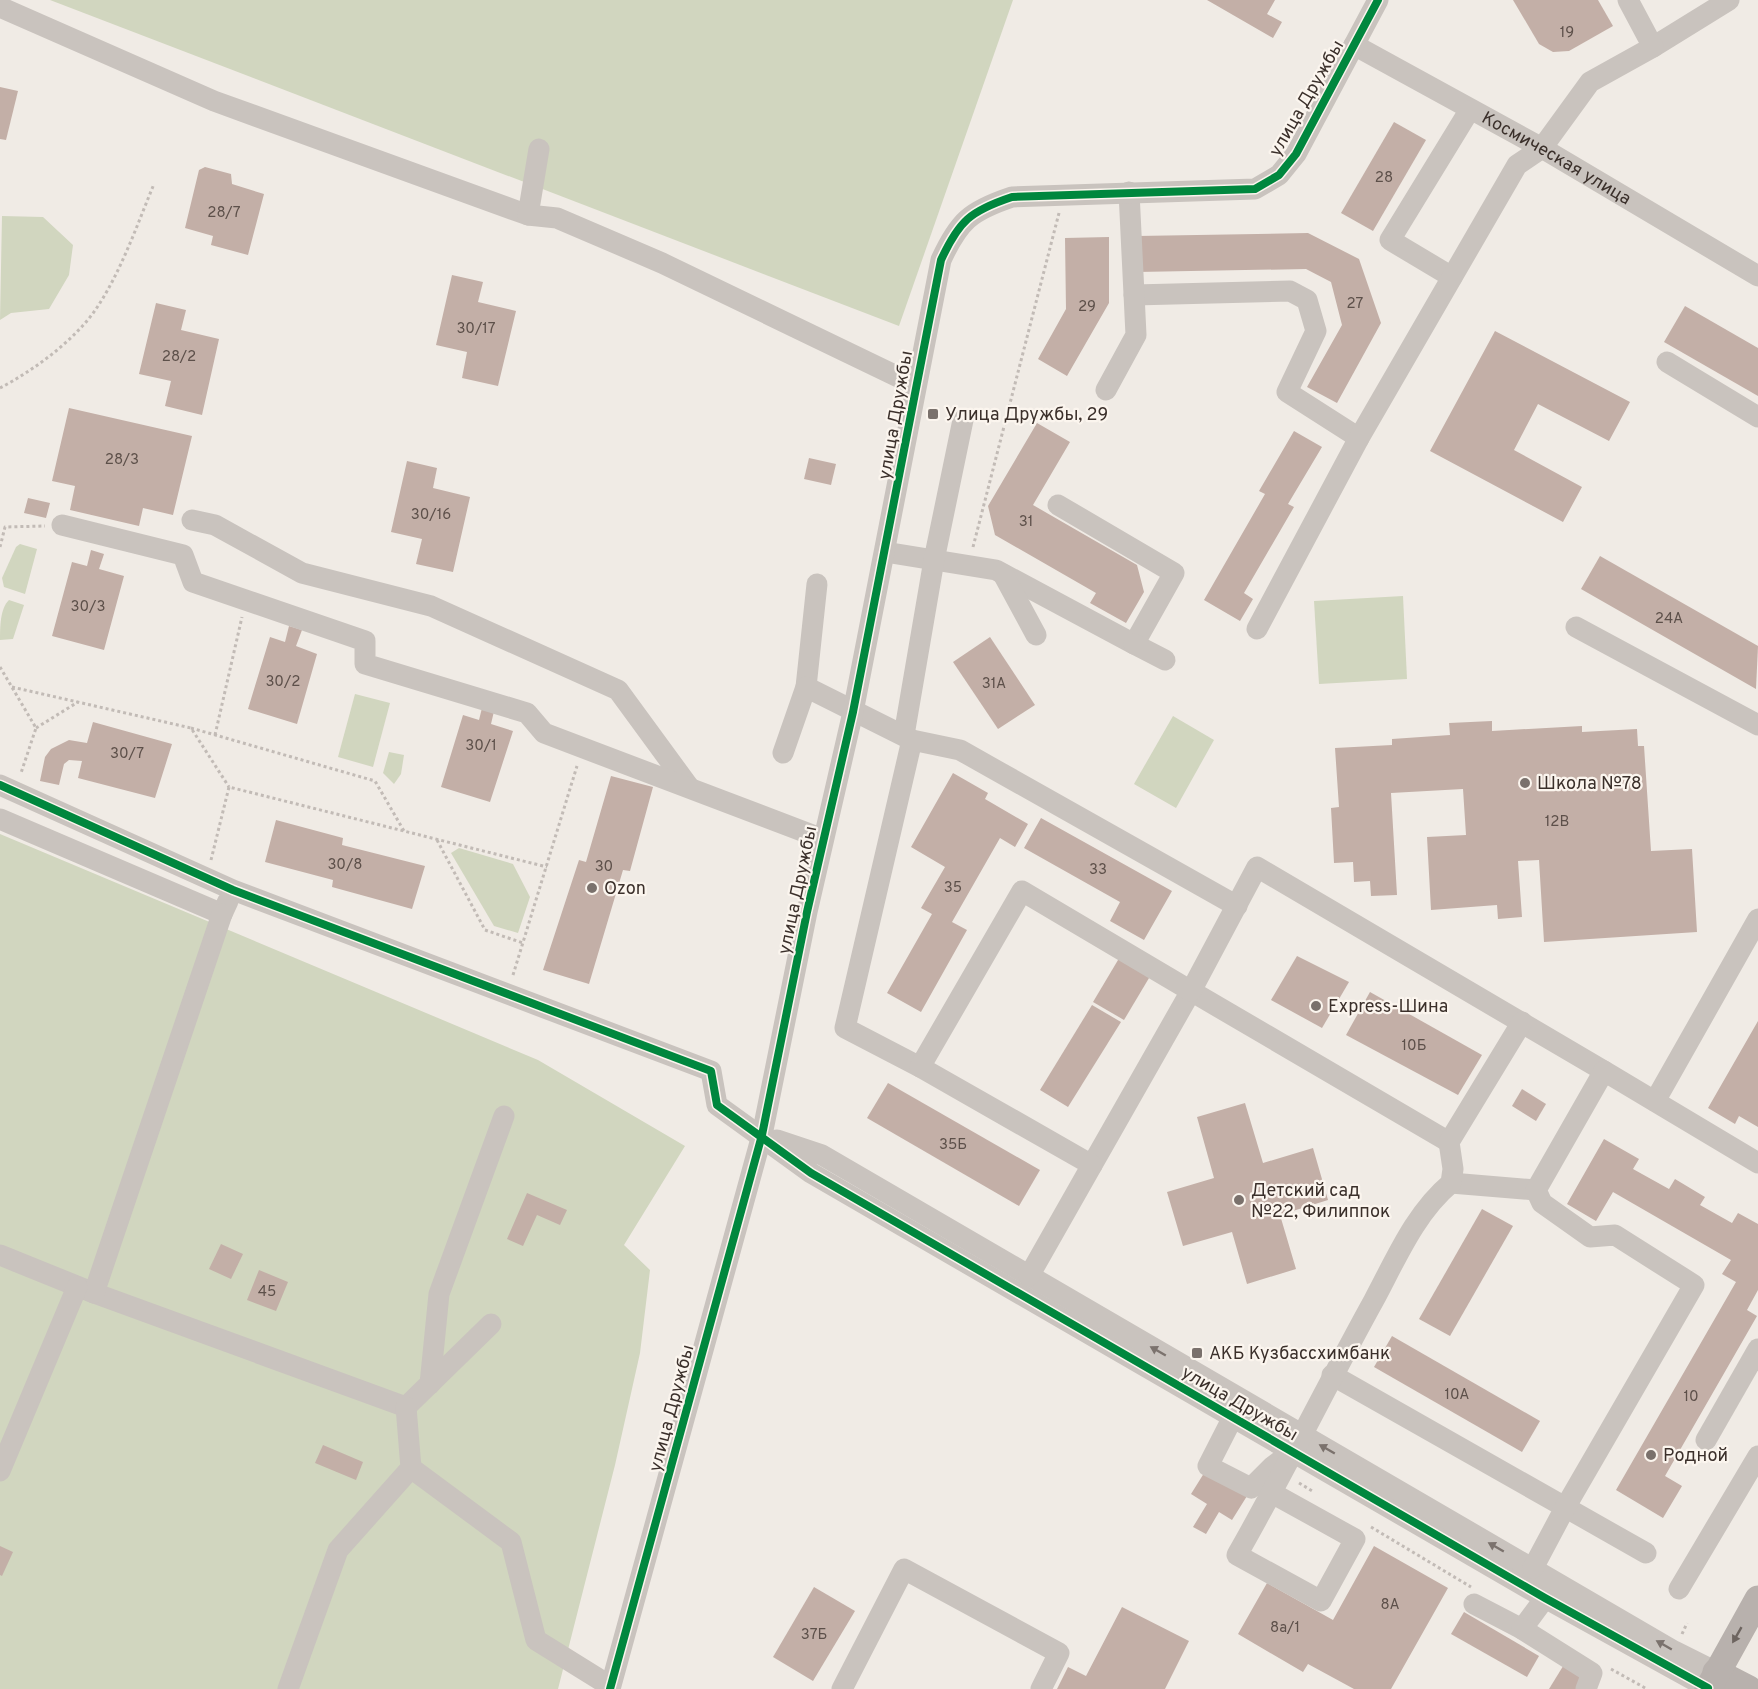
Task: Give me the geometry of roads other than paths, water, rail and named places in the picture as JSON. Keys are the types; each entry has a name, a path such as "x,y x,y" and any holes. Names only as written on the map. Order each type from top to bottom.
{"main road":[{"path":"1714,1684 1758,1599"},
{"name":"улица Дружбы","path":"1714,1684 1749,1689"},
{"path":"1755,1689 1758,1684"}],"street":[{"name":"улица Дружбы","path":"610,1687 762,1135 772,1074 853,712 941,260 955,231 982,207 1012,197 1255,189 1279,175 1296,154 1378,0"},
{"path":"1628,0 1653,47"},
{"path":"1257,629 1359,438 1517,165 1542,148 1590,82 1653,47 1729,0"},
{"path":"0,7 214,101 528,215 557,218 662,263 915,385"},
{"name":"Космическая улица","path":"1354,45 1469,111 1542,148 1758,276"},
{"path":"1452,277 1390,240 1469,111"},
{"path":"528,215 539,149"},
{"path":"1106,390 1136,335 1129,192"},
{"path":"1134,295 1290,291 1307,300 1316,331 1287,392 1359,438"},
{"path":"1667,362 1758,417"},
{"path":"963,420 934,560 908,737 845,1028 920,1067 1092,1165"},
{"path":"1058,505 1174,573 1134,644"},
{"path":"192,520 214,525 302,573 430,606 618,690 689,787"},
{"path":"62,525 183,555 193,582 365,641 365,664 527,713 544,733 823,839"},
{"path":"885,552 996,570 1165,660"},
{"path":"1003,574 1036,635"},
{"path":"783,753 806,687 817,584"},
{"path":"1576,627 1758,725"},
{"path":"806,687 908,737 960,750 1236,906"},
{"path":"7,789 233,890 711,1071 717,1105 762,1135"},
{"path":"0,819 222,914"},
{"path":"1029,1276 1191,991 1257,867 1757,1162"},
{"path":"0,1471 85,1290 222,914 233,890"},
{"path":"920,1067 1022,891 1449,1142"},
{"path":"1654,1101 1758,919"},
{"path":"1272,1493 1355,1539 1321,1601 1237,1555 1424,1208 1451,1183 1453,1169 1449,1142 1522,1022"},
{"path":"1536,1190 1604,1071"},
{"path":"430,1384 439,1294 504,1116"},
{"name":"улица Дружбы","path":"762,1135 822,1155 1029,1276 1545,1598 1714,1684"},
{"name":"улица Дружбы","path":"762,1135 811,1173 1233,1417 1298,1443 1533,1568 1714,1684"},
{"path":"1451,1183 1536,1190"},
{"path":"1533,1568 1566,1506 1694,1285 1615,1235 1590,1237 1542,1203 1536,1190"},
{"path":"0,1255 85,1290 406,1407"},
{"path":"406,1407 491,1324"},
{"path":"1706,1440 1758,1349"},
{"path":"1332,1375 1646,1553"},
{"path":"288,1689 338,1550 411,1468 406,1407"},
{"path":"1233,1417 1208,1466 1251,1488 1298,1443"},
{"path":"1679,1589 1758,1456"},
{"path":"411,1468 511,1542 536,1640 610,1687"},
{"path":"842,1689 904,1569 1059,1653 1041,1689"},
{"path":"1522,1629 1545,1598"},
{"path":"1474,1604 1522,1629 1592,1673 1587,1689"}],"place":[{"name":"Улица Дружбы, 29","path":"933,414"},
{"name":"Школа №78","path":"1525,783"},
{"name":"Ozon","path":"592,888"},
{"name":"Express-Шина","path":"1316,1006"},
{"name":"Детский сад №22, Филиппок","path":"1239,1200"},
{"name":"АКБ Кузбассхимбанк","path":"1197,1353"},
{"name":"Родной","path":"1651,1455"}]}
